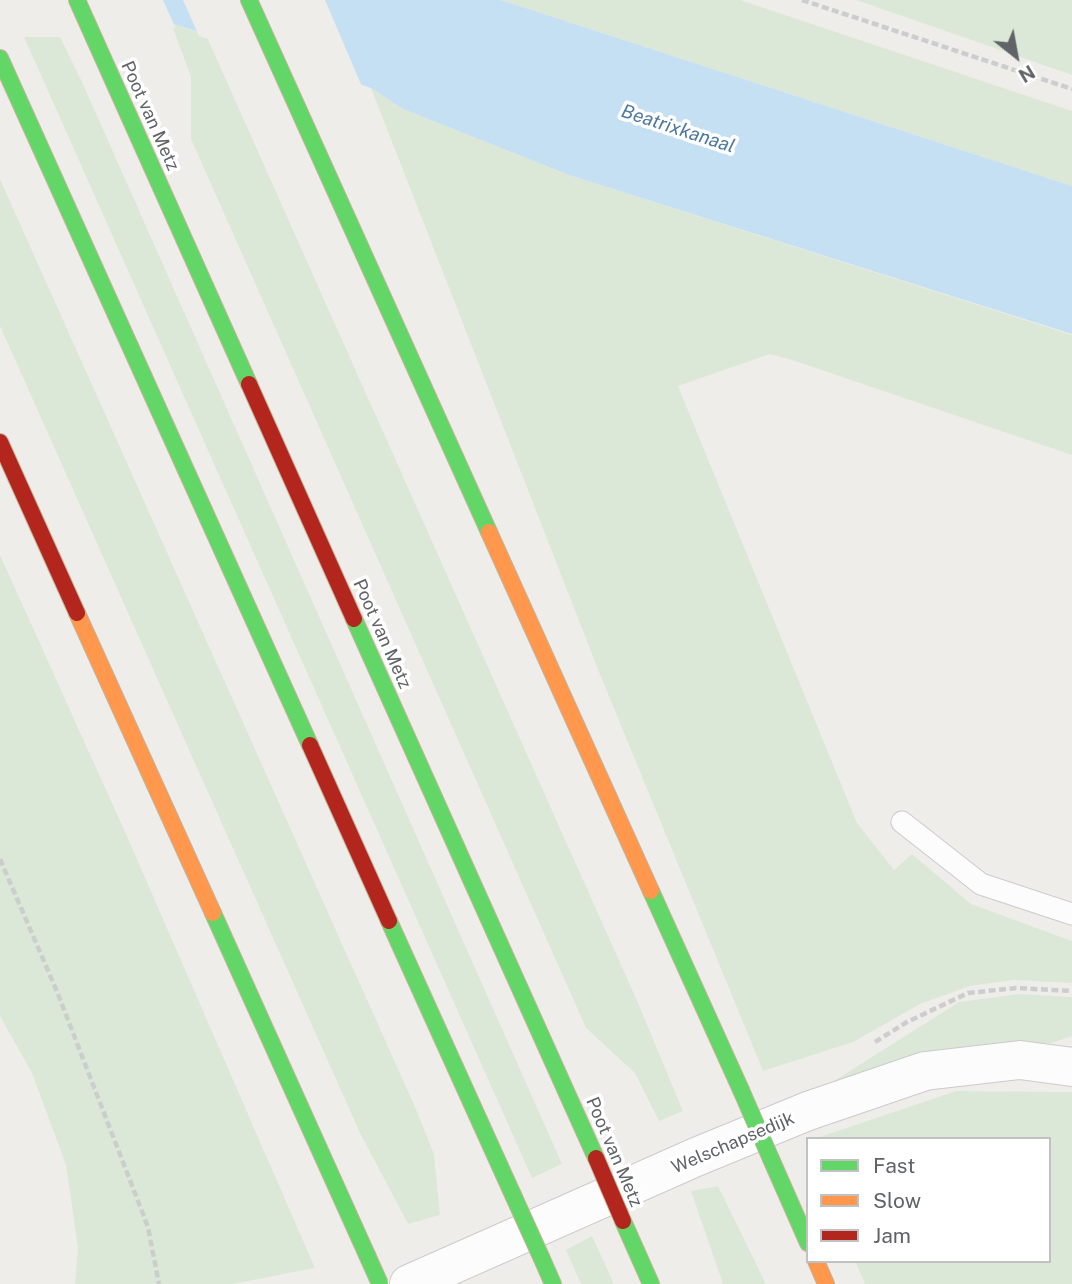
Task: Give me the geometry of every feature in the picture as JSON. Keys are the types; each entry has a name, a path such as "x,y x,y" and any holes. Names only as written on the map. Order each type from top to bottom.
{"highway":[{"path":"248,0 806,1238"},
{"name":"Poot van Metz","path":"80,8 651,1284"},
{"path":"0,58 553,1284"},
{"path":"0,442 380,1284"},
{"path":"817,1263 826,1284"}],"street":[{"name":"Welschapsedijk","path":"409,1284 808,1111 925,1070 1020,1060 1072,1067"}],"lane":[{"path":"902,822 981,884 1072,914"}],"path":[{"path":"802,0 1072,89"},
{"path":"0,859 58,994 148,1227 159,1284"}],"green space":[{"path":"501,0 740,0 1072,111 1072,186"},
{"path":"856,0 1072,0 1072,75 989,46"},
{"path":"171,23 206,35 638,1003 683,1111 659,1121 635,1073 586,1028 191,139 191,77"},
{"path":"24,37 60,37 82,82 562,1164 532,1178"},
{"path":"371,88 403,109 569,175 1072,335 1072,455 770,354 678,386 857,823 894,870 912,854 971,904 1072,941 1072,983 1013,980 970,986 920,1004 853,1042 763,1071 599,672"},
{"path":"0,179 415,1107 434,1154 440,1215 408,1224 360,1133 0,326"},
{"path":"0,555 126,834 315,1268 232,1284 75,1284 78,1248 66,1165 32,1073 0,1016"},
{"path":"1019,994 1072,997 1072,1036 1051,1043 973,1046 834,1081 959,1002"},
{"path":"956,1091 1072,1092 1072,1284 865,1284 856,1263 1051,1263 1051,1137 820,1137"},
{"path":"718,1186 766,1284 723,1284 691,1191"},
{"path":"592,1236 614,1284 581,1284 566,1250"}],"water":[{"name":"Beatrixkanaal","path":"147,0 501,0 1072,186 1072,334 569,175 403,109 371,88 171,23 166,11"}],"pier":[{"path":"143,0 163,0 176,29 169,26 156,7"},
{"path":"183,0 325,0 363,89 199,36"}],"traffic: fast":[{"path":"77,0 249,384"},
{"path":"249,0 489,532"},
{"path":"0,58 310,745"},
{"path":"354,619 596,1158"},
{"path":"651,891 741,1090"},
{"path":"213,913 367,1255"},
{"path":"389,921 513,1195"},
{"path":"741,1090 771,1159"},
{"path":"771,1159 806,1238"},
{"path":"513,1195 542,1259"},
{"path":"623,1221 651,1284"},
{"path":"367,1255 380,1284"},
{"path":"542,1259 553,1284"}],"traffic: slow":[{"path":"489,532 651,891"},
{"path":"77,613 213,913"},
{"path":"817,1263 826,1284"}],"traffic: jam":[{"path":"249,384 354,619"},
{"path":"0,442 77,613"},
{"path":"310,745 389,921"},
{"path":"596,1158 623,1221"}]}
